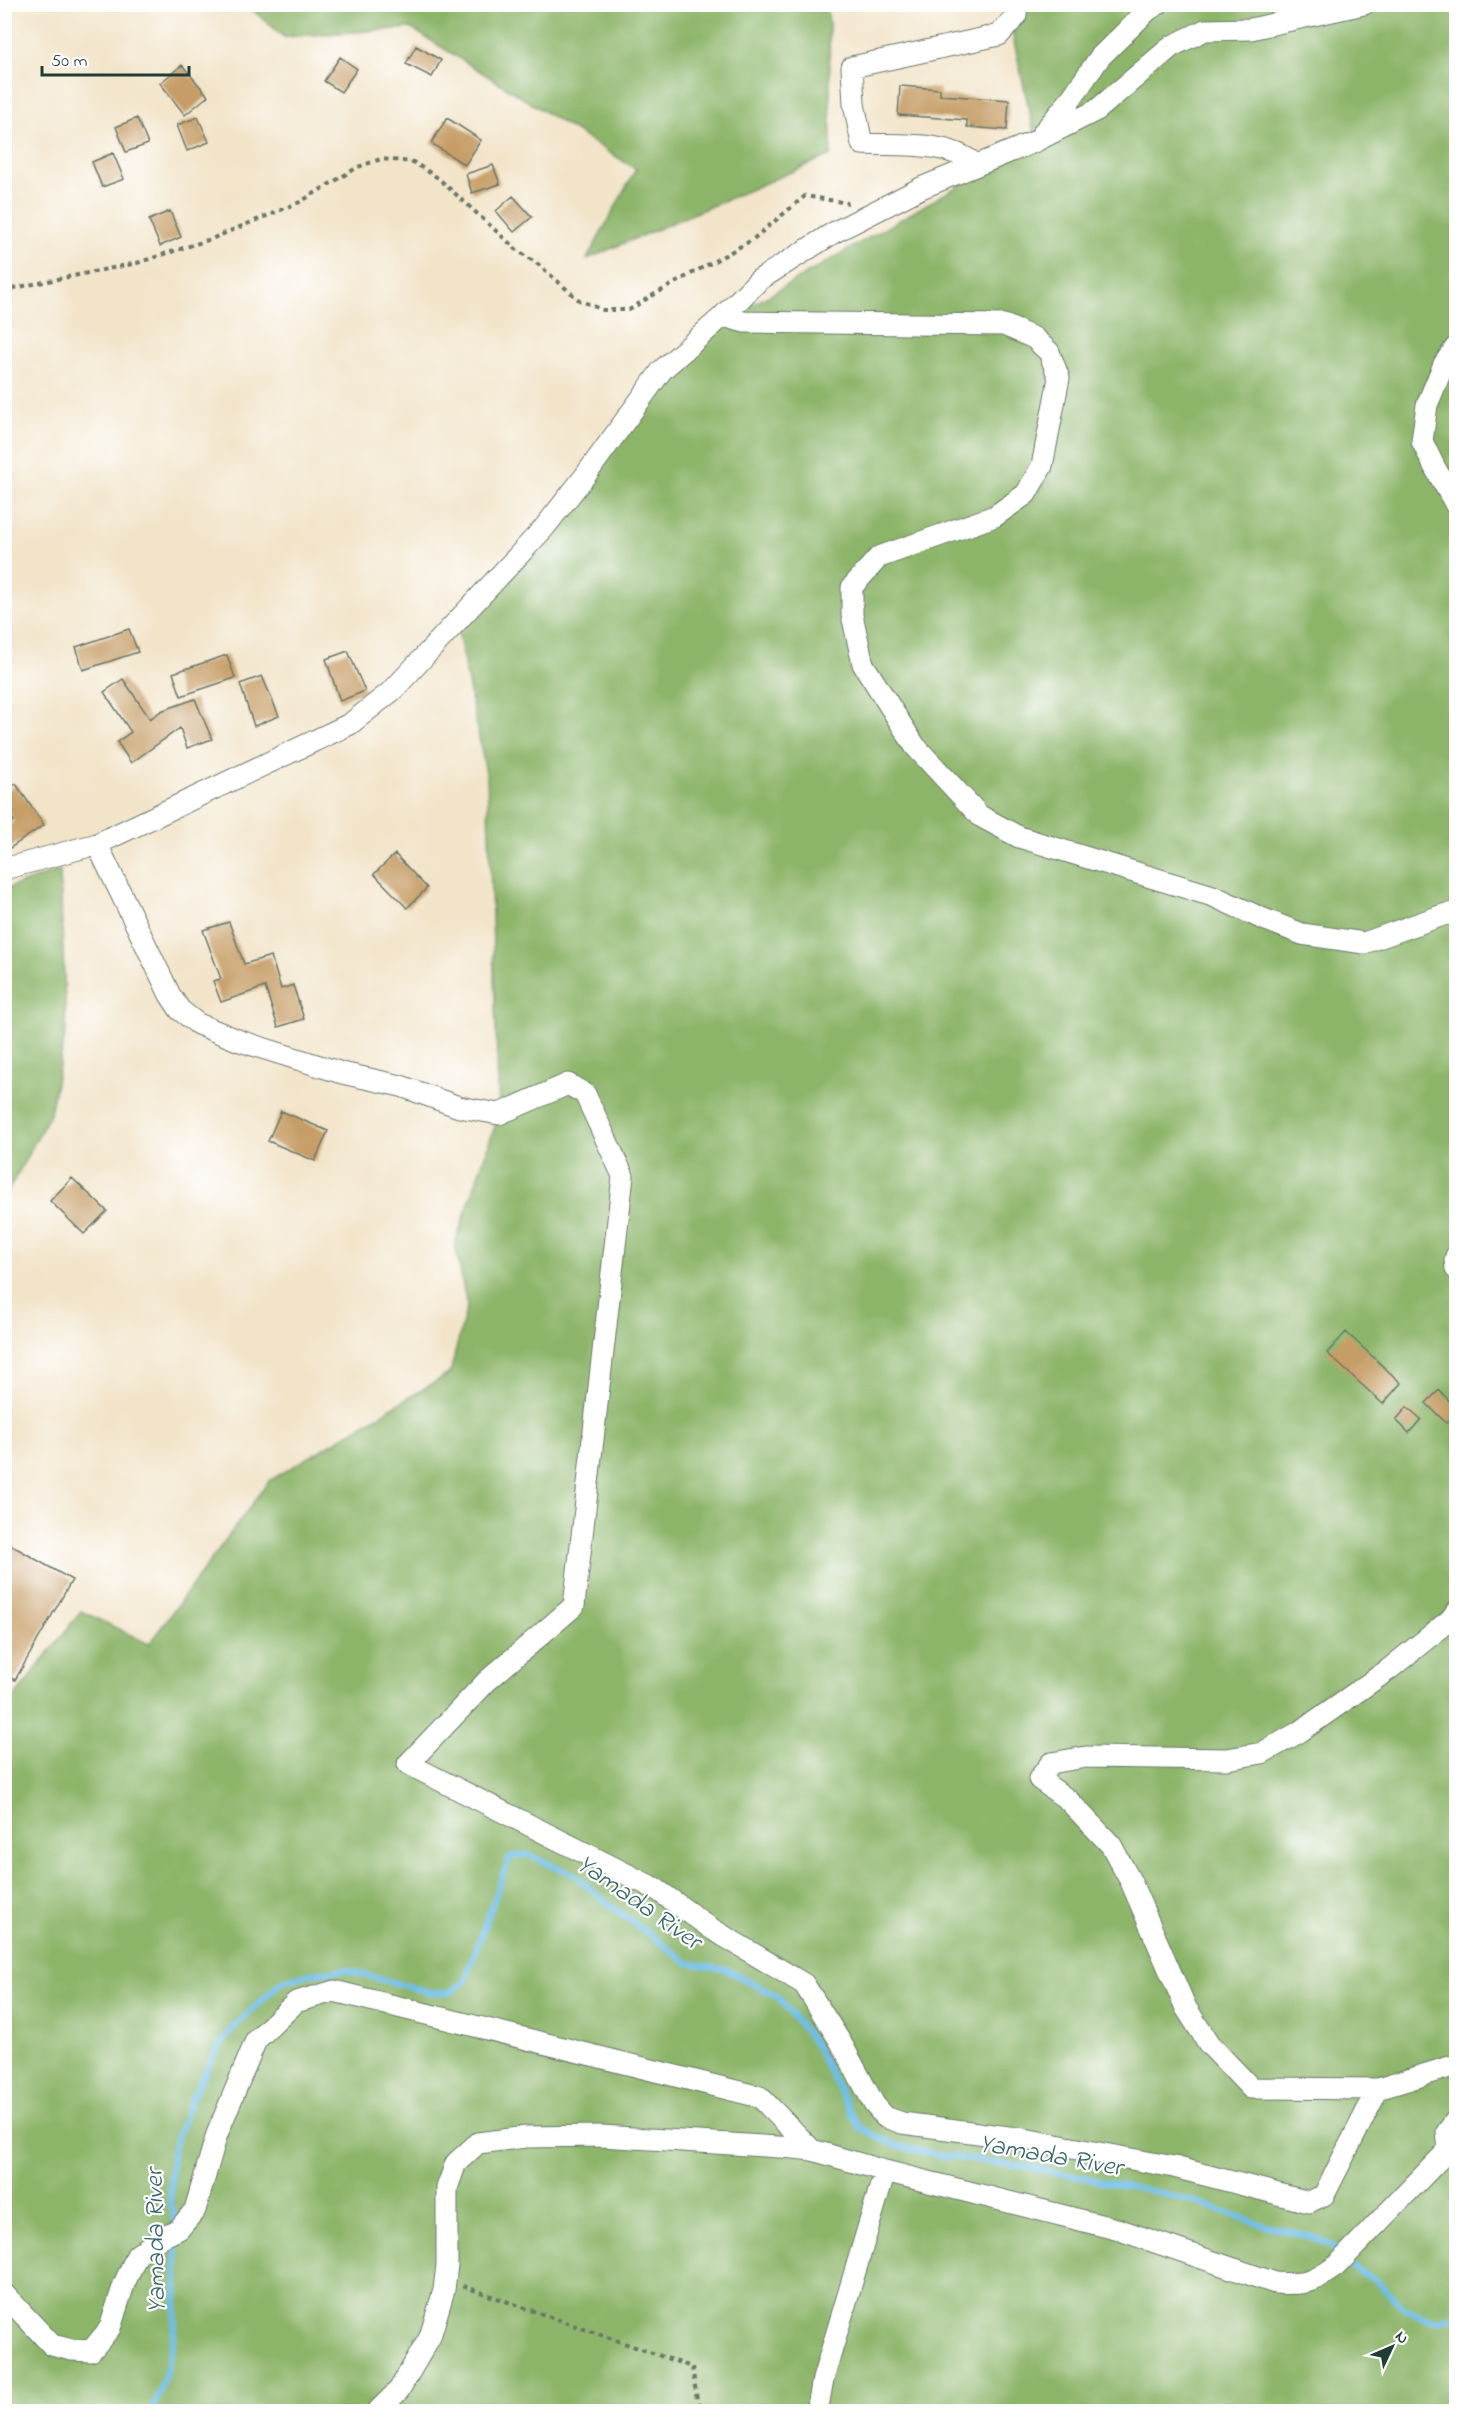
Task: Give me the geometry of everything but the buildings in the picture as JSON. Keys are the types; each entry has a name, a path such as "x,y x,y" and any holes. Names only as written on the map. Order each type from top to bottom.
{"street":[{"path":"976,165 964,155 931,147 862,144 854,104 852,67 999,35 1016,16 1017,4"},
{"path":"1036,141 1068,103 1100,57 1148,10 1158,4"},
{"path":"4,869 97,844 350,724 393,690 544,528 662,370 723,316 759,280 833,232 921,188 1036,141 1097,110 1172,46 1205,30 1251,29 1364,4"},
{"path":"723,316 744,322 1004,325 1034,338 1049,352 1059,378 1042,466 1026,494 995,516 879,557 852,587 852,615 863,664 915,746 980,816 1019,837 1214,896 1302,934 1364,943 1443,915 1456,913"},
{"path":"1456,347 1444,364 1426,405 1422,441 1456,505"},
{"path":"97,844 170,995 180,1010 198,1024 240,1041 342,1073 401,1086 459,1107 499,1114 568,1084 585,1094 623,1176 574,1606 487,1681 408,1764 656,1889 712,1929 804,1984 840,2041 874,2104 885,2117 1024,2139 1174,2167 1309,2202 1324,2195 1378,2089"},
{"path":"1456,1256 1456,1269"},
{"path":"1456,1612 1450,1620 1388,1670 1301,1731 1262,1753 1227,1759 1086,1757 1051,1763 1039,1779 1068,1800 1111,1845 1131,1882 1186,2008 1209,2044 1251,2088 1378,2089 1456,2065"},
{"path":"4,2294 52,2344 72,2350 91,2351 110,2328 124,2284 137,2255 171,2233 195,2210 217,2134 256,2040 296,2002 334,1991 760,2097 812,2150"},
{"path":"377,2412 399,2390 430,2337 446,2278 447,2188 456,2163 478,2143 526,2137 602,2136 812,2150 885,2171 1120,2230 1275,2283 1300,2284 1323,2276 1335,2266 1453,2146 1447,2132 1456,2120"},
{"path":"818,2412 823,2379 885,2171"}],"path":[{"path":"4,290 137,263 211,239 300,202 358,166 381,159 413,162 438,178 517,250 539,265 579,300 603,310 629,310 753,240 805,196 882,208"},
{"path":"446,2278 692,2367 699,2412"}],"green space":[{"path":"247,5 826,5 829,23 831,155 587,259 636,169 411,28 284,37"},
{"path":"1006,5 1456,5 1456,2411 5,2411 4,1704 9,1704 81,1611 149,1644 269,1481 450,1373 467,1306 455,1244 499,1114 487,778 456,622 704,333 1036,141"},
{"path":"60,870 66,1030 50,1114 5,1197 5,889"}],"waterway":[{"name":"Yamada River","path":"174,2225 173,2208 170,2205 172,2152 190,2102 213,2057 231,2030 280,1983 313,1973 346,1970 429,1992 449,1992 464,1983 509,1858 526,1854 573,1874 612,1907 688,1963 727,1970 778,1997 814,2043 859,2127 894,2145 936,2155 1028,2167 1146,2190 1199,2203 1260,2224 1316,2238 1331,2246 1359,2272 1375,2279 1406,2310 1425,2319 1438,2321 1456,2316"},
{"name":"Yamada River","path":"151,2412 167,2369 175,2325 177,2280 175,2235"}]}
